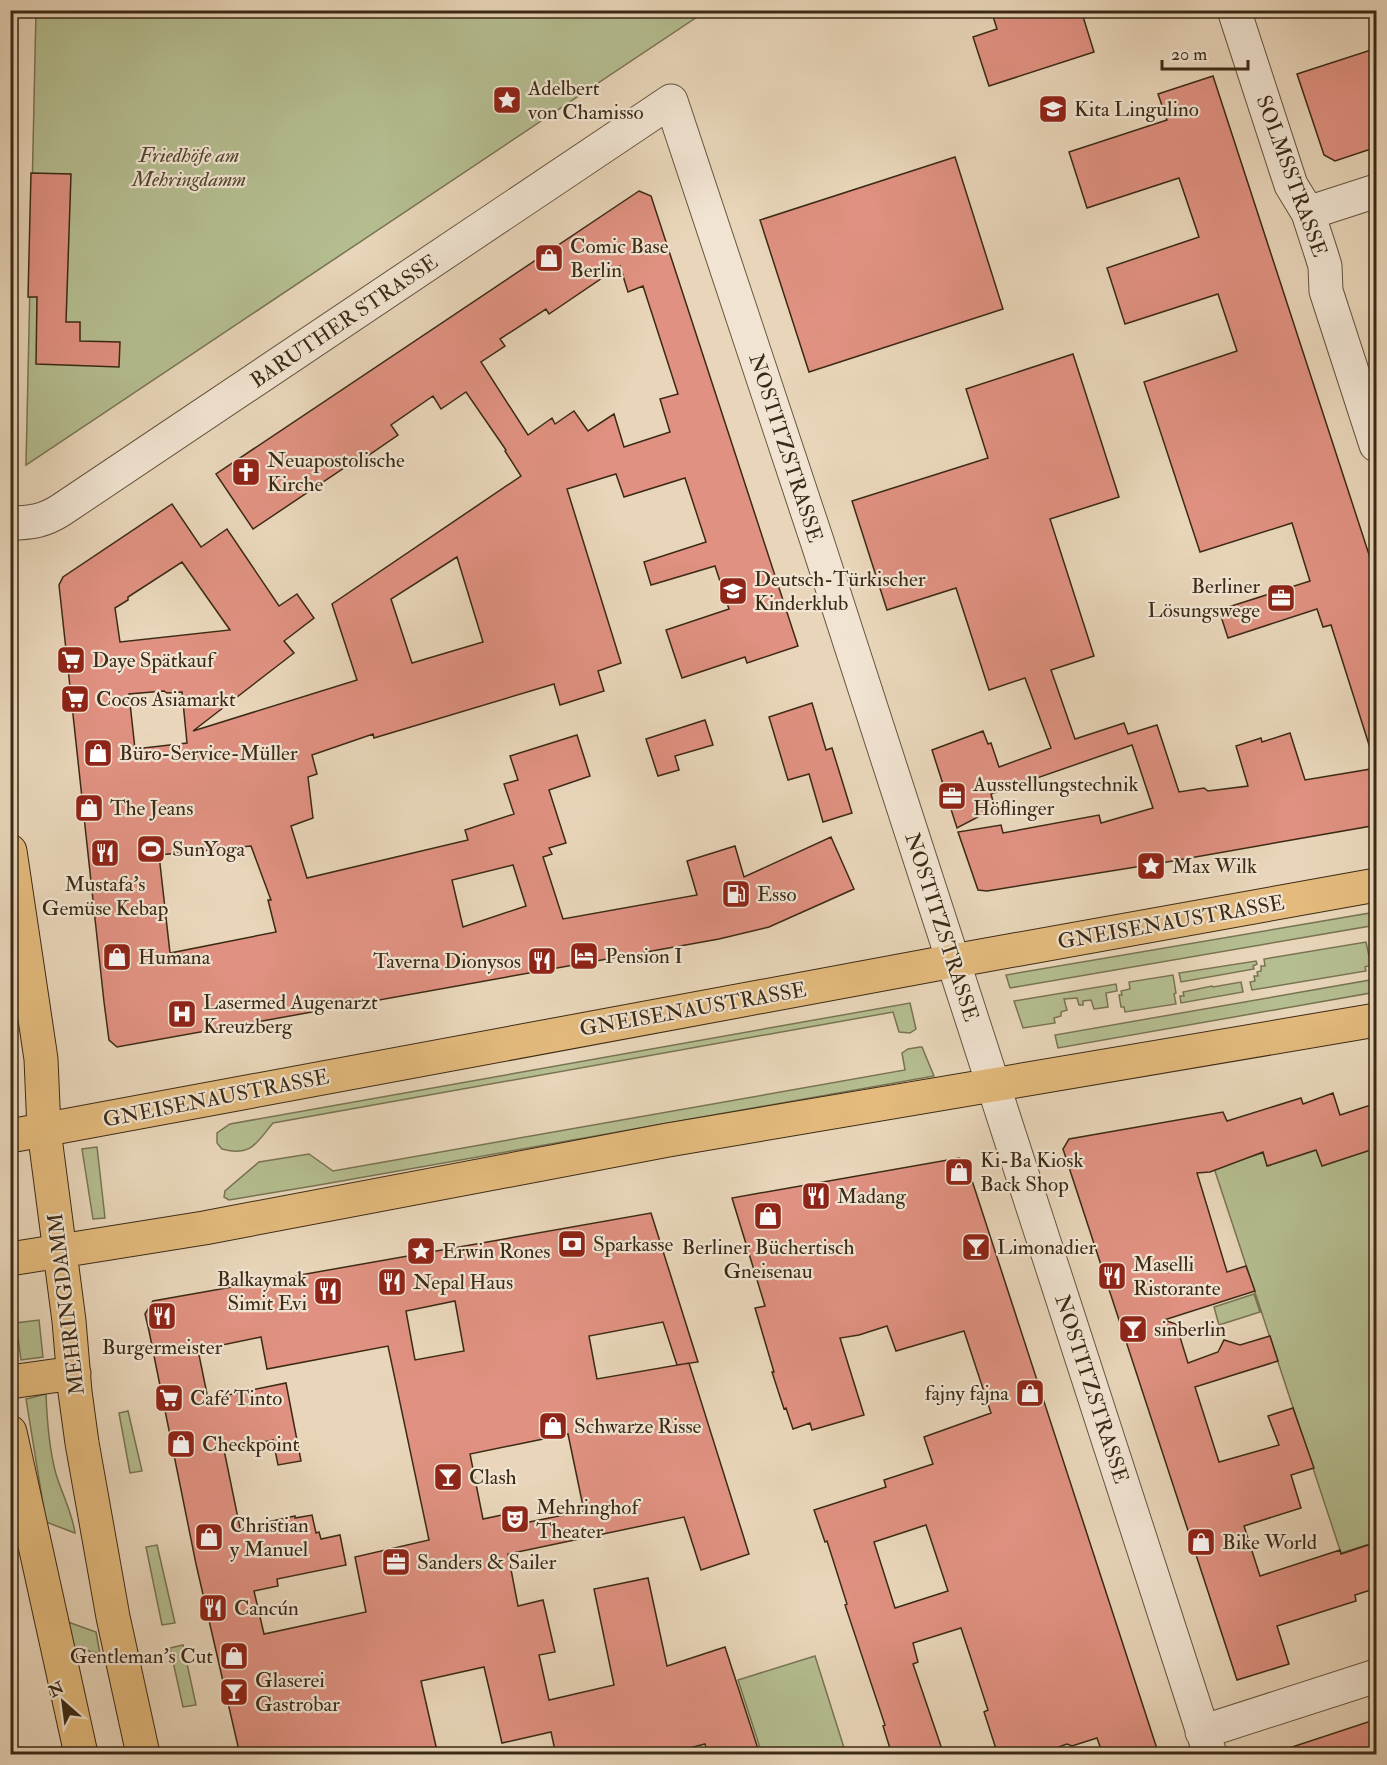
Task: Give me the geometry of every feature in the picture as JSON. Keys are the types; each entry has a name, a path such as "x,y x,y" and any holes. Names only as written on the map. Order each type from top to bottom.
{"main road":[{"name":"MEHRINGDAMM","path":"10,851 20,995 41,1059 44,1130 81,1433 113,1617 143,1755"},
{"name":"GNEISENAUSTRASSE","path":"10,1136 953,961 1377,885"},
{"path":"10,1259 204,1228 668,1140 1377,1020"},
{"path":"10,1382 74,1373"},
{"path":"10,1432 81,1755"}],"street":[{"name":"SOLMSSTRASSE","path":"1234,10 1291,185 1308,213 1325,266 1326,291 1377,445"},
{"name":"BARUTHER STRASSE","path":"10,523 32,523 46,519 61,510 671,101"},
{"name":"NOSTITZSTRASSE","path":"671,101 818,544 1206,1743"},
{"path":"1308,213 1377,191"},
{"path":"1206,1743 1377,1676"}],"green space":[{"path":"10,11 18,11 16,129 12,129"},
{"name":"Friedhöfe am Mehringdamm","path":"36,11 706,11 26,465"},
{"path":"1376,912 1376,925 1010,988 1006,975"},
{"path":"1366,942 1371,965 1365,967 1366,971 1252,990 1250,982 1255,981 1254,976 1258,976 1257,972 1261,971 1261,966 1265,966 1264,959"},
{"path":"1256,961 1254,969 1181,982 1179,973"},
{"path":"1173,975 1176,1004 1125,1012 1124,1007 1121,1007 1119,995 1122,995 1121,991 1130,989 1129,982"},
{"path":"1376,979 1376,992 1058,1048 1055,1035"},
{"path":"1241,982 1243,992 1181,1003 1180,996 1184,996 1183,992"},
{"path":"1116,984 1117,991 1106,993 1108,1007 1094,1009 1091,1000 1083,1001 1083,1005 1079,1005 1077,998 1064,999 1067,1010 1061,1012 1061,1016 1054,1018 1055,1023 1023,1028 1014,1001"},
{"path":"910,1003 916,1029 910,1033 899,1032 893,1012 273,1123 247,1150 222,1149 217,1143 217,1133 230,1124"},
{"path":"922,1047 934,1076 319,1185 229,1200 224,1197 225,1191 259,1162 309,1154 333,1171 905,1070 902,1053 908,1049"},
{"path":"97,1147 105,1218 93,1219 82,1149"},
{"path":"1376,1148 1376,1542 1341,1553 1214,1168 1263,1153 1268,1166 1316,1150"},
{"path":"1254,1294 1260,1312 1219,1325 1214,1307"},
{"path":"39,1320 43,1357 21,1360 16,1323"},
{"path":"46,1394 54,1464 75,1533 46,1522 26,1399"},
{"path":"128,1411 142,1471 130,1473 119,1413"},
{"path":"157,1545 175,1623 162,1625 146,1547"},
{"path":"68,1622 96,1632 100,1654 73,1647"},
{"path":"183,1645 196,1705 183,1707 170,1648"},
{"path":"815,1656 846,1754 762,1754 738,1680"}],"building":[{"path":"991,10 1030,10 1032,17 1052,10 1081,10 1094,52 989,86 973,37 997,29"},
{"path":"1377,48 1377,147 1335,161 1324,155 1297,74"},
{"path":"1213,76 1377,579 1377,751 1371,751 1331,625 1323,627 1317,609 1228,638 1219,610 1310,581 1292,523 1200,552 1144,382 1237,351 1218,294 1125,324 1107,268 1199,237 1179,178 1087,208 1069,152 1167,120 1158,94"},
{"path":"955,157 1003,309 809,372 760,220"},
{"path":"31,173 71,174 66,322 80,322 80,341 120,342 119,367 36,364 37,297 28,297"},
{"path":"639,191 651,196 798,646 747,663 745,657 682,678 666,630 729,609 715,566 651,585 644,562 706,542 685,478 624,497 616,474 567,489 621,663 598,671 604,691 560,705 554,684 374,738 373,734 312,755 317,774 308,777 313,818 291,826 307,878 468,840 465,830 514,814 504,784 518,780 510,756 577,735 590,776 549,790 566,843 549,848 552,854 543,857 563,919 697,895 687,861 735,846 744,877 831,837 854,889 769,927 719,939 117,1047 109,1040 104,1002 59,585 63,577 172,504 201,547 227,529 279,606 297,594 314,618 284,641 294,653 193,731 357,680 332,604 521,476 466,392 441,409 433,396 391,425 398,435 366,457 365,454 253,529 216,474","holes":["620,266 628,292 643,286 678,394 660,399 670,432 624,447 614,414 588,431 574,411 555,424 552,418 528,435 481,362 505,346 500,339 546,309 549,314","457,557 483,642 412,663 391,599","182,562 230,630 120,642 115,608 128,600 128,597","182,692 187,743 135,749 129,694","251,846 271,900 268,900 276,932 170,953 159,855","513,865 526,906 463,927 452,880"]},
{"path":"1073,354 1119,497 1050,519 1094,656 1051,670 1075,739 1124,723 1128,734 1157,725 1179,792 1204,788 1208,791 1248,786 1236,746 1261,738 1262,742 1290,733 1305,780 1377,768 1377,825 1167,862 987,891 978,890 958,832 1001,825 1003,833 1099,815 1101,823 1153,808 1132,745 991,794 995,808 957,828 932,750 983,731 988,744 991,743 999,767 1051,748 1025,678 989,690 956,588 887,610 852,501 988,458 966,389"},
{"path":"812,703 826,750 832,748 852,813 823,822 809,774 788,780 769,717"},
{"path":"705,720 713,745 675,756 679,770 658,776 646,739"},
{"path":"1333,1093 1340,1115 1377,1103 1377,1148 1322,1166 1316,1150 1267,1166 1263,1152 1210,1172 1197,1173 1227,1272 1246,1266 1255,1291 1164,1320 1176,1324 1188,1363 1218,1352 1224,1340 1240,1345 1270,1336 1278,1361 1195,1387 1219,1462 1279,1445 1268,1416 1293,1408 1314,1468 1291,1475 1301,1508 1244,1526 1260,1576 1340,1550 1341,1554 1377,1542 1377,1588 1355,1595 1356,1601 1277,1626 1289,1664 1237,1680 1063,1149 1069,1139 1223,1112 1227,1121 1301,1098 1303,1104"},
{"path":"959,1158 966,1162 1159,1755 1103,1755 1097,1738 1072,1746 1067,1744 1036,1755 998,1755 984,1712 988,1710 961,1628 913,1643 918,1662 913,1664 944,1755 892,1755 883,1726 885,1725 845,1605 847,1604 827,1541 825,1542 814,1510 886,1487 884,1480 933,1464 924,1437 991,1413 964,1331 896,1351 887,1326 840,1338 864,1415 812,1430 810,1423 793,1429 772,1372 774,1372 755,1308 765,1306 732,1198","holes":["926,1525 948,1591 895,1608 874,1542"]},
{"path":"651,1213 698,1362 689,1363 749,1554 701,1570 684,1517 508,1554 518,1606 543,1600 555,1652 539,1655 549,1700 614,1685 594,1589 648,1578 667,1666 725,1647 760,1755 708,1755 705,1744 662,1755 556,1755 551,1732 502,1743 484,1667 421,1681 438,1755 240,1755 196,1564 145,1314 153,1301","holes":["455,1301 464,1351 415,1360 406,1311","663,1322 677,1365 680,1365 597,1379 589,1336","261,1337 267,1369 388,1346 429,1540 355,1557 366,1612 264,1634 254,1591 278,1586 277,1579 346,1565 340,1535 321,1539 319,1532 316,1533 312,1515 295,1518 295,1516 240,1528 224,1450 273,1440 278,1465 301,1461 286,1383 208,1399 198,1350","568,1434 584,1511 524,1523 521,1511 483,1519 470,1454"]},
{"path":"1377,1719 1377,1747 1353,1755 1284,1755 1283,1750"}],"place":[{"name":"Adelbert von Chamisso","path":"507,100"},
{"name":"Kita Lingulino","path":"1053,109"},
{"name":"Comic Base Berlin","path":"549,258"},
{"name":"Neuapostolische Kirche","path":"246,472"},
{"name":"Deutsch-Türkischer Kinderklub","path":"733,591"},
{"name":"Berliner Lösungswege","path":"1281,598"},
{"name":"Daye Spätkauf","path":"71,660"},
{"name":"Cocos Asiamarkt","path":"75,699"},
{"name":"Büro-Service-Müller","path":"98,753"},
{"name":"Ausstellungstechnik Höflinger","path":"952,796"},
{"name":"The Jeans","path":"89,808"},
{"name":"SunYoga","path":"151,849"},
{"name":"Mustafa's Gemüse Kebap","path":"105,853"},
{"name":"Max Wilk","path":"1151,866"},
{"name":"Esso","path":"736,894"},
{"name":"Pension I","path":"584,956"},
{"name":"Humana","path":"117,957"},
{"name":"Taverna Dionysos","path":"542,961"},
{"name":"Lasermed Augenarzt Kreuzberg","path":"182,1014"},
{"name":"Ki-Ba Kiosk Back Shop","path":"959,1172"},
{"name":"Madang","path":"816,1196"},
{"name":"Berliner Büchertisch Gneisenau","path":"768,1216"},
{"name":"Sparkasse","path":"572,1244"},
{"name":"Limonadier","path":"976,1247"},
{"name":"Erwin Rones","path":"421,1251"},
{"name":"Maselli Ristorante","path":"1112,1276"},
{"name":"Nepal Haus","path":"392,1282"},
{"name":"Balkaymak Simit Evi","path":"328,1291"},
{"name":"Burgermeister","path":"162,1316"},
{"name":"sinberlin","path":"1133,1329"},
{"name":"fajny fajna","path":"1030,1393"},
{"name":"Café Tinto","path":"169,1398"},
{"name":"Schwarze Risse","path":"553,1426"},
{"name":"Checkpoint","path":"181,1444"},
{"name":"Clash","path":"448,1477"},
{"name":"Mehringhof Theater","path":"515,1519"},
{"name":"Christian y Manuel","path":"209,1537"},
{"name":"Bike World","path":"1201,1542"},
{"name":"Sanders & Sailer","path":"396,1562"},
{"name":"Cancún","path":"213,1608"},
{"name":"Gentleman's Cut","path":"234,1656"},
{"name":"Glaserei Gastrobar","path":"234,1692"}]}
